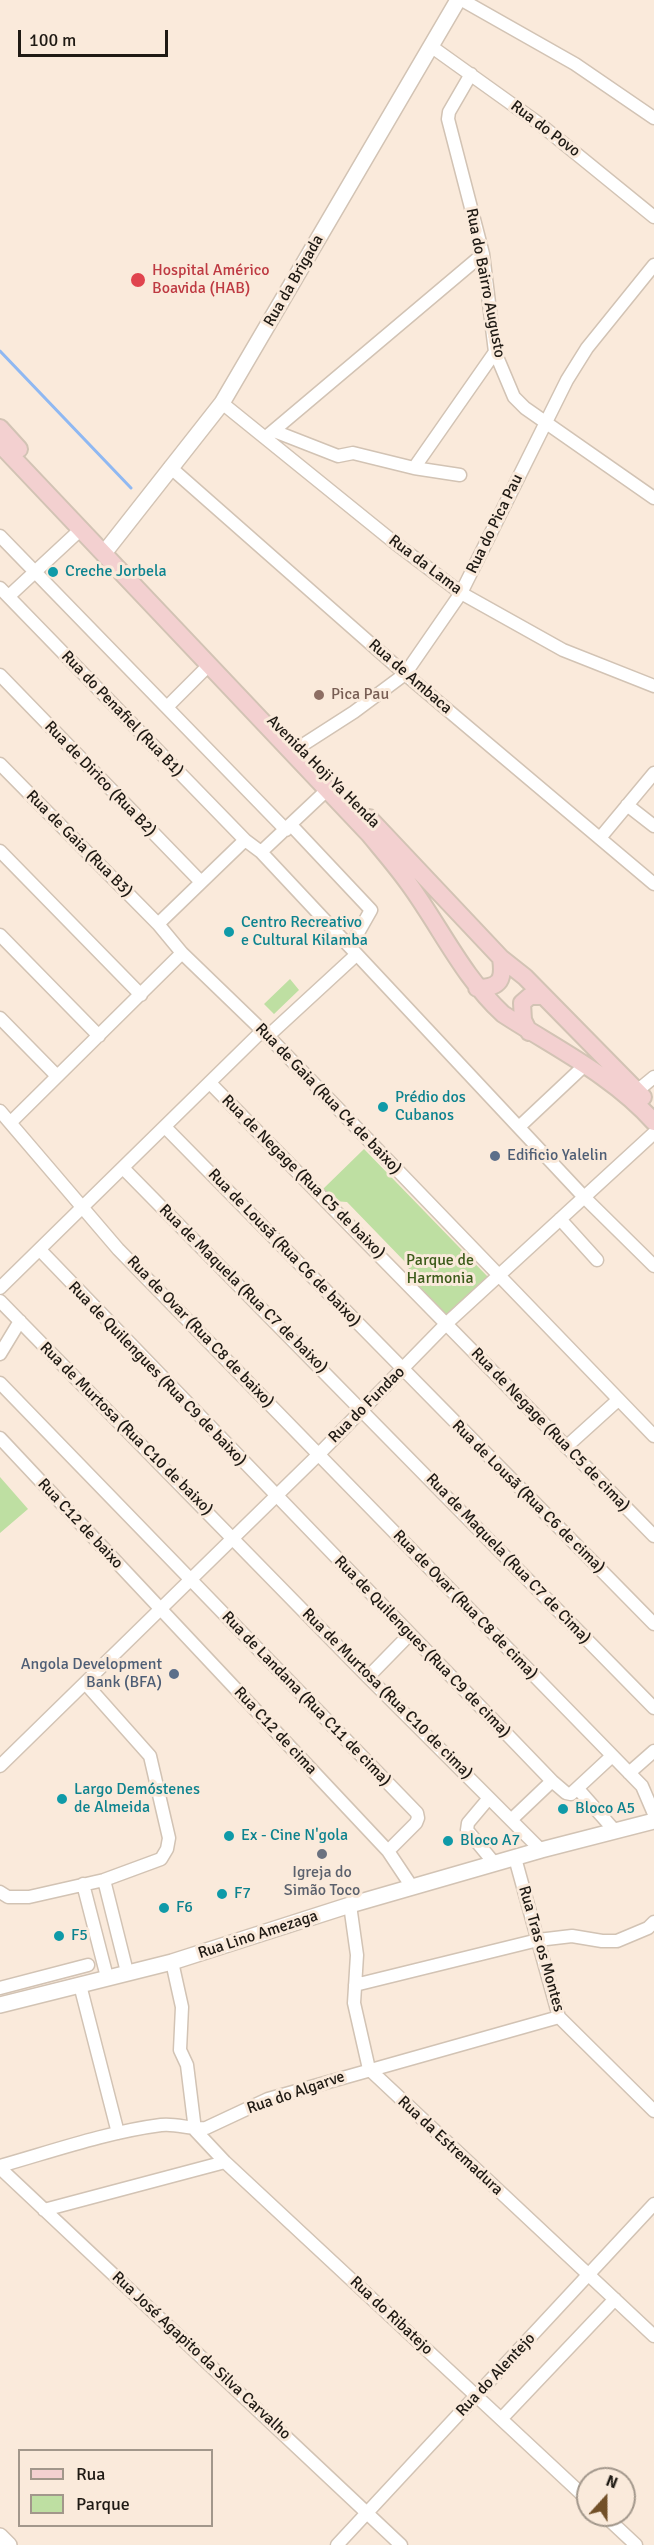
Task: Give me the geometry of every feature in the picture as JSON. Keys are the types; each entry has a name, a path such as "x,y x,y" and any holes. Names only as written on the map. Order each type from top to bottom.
{"main road":[{"name":"Avenida Hoji Ya Henda","path":"0,428 108,548 298,748 358,806 501,958 525,977 654,1108"},
{"name":"Avenida Hoji Ya Henda","path":"0,444 369,834 409,884 477,988 503,1014 585,1065 624,1094 654,1122"},
{"path":"477,988 495,986 503,972 501,958"},
{"path":"529,1032 523,1020 522,1003 530,996 543,996"}],"street":[{"name":"Rua da Brigada","path":"108,548 222,403 460,0"},
{"path":"460,0 575,64 654,118"},
{"name":"Rua do Povo","path":"432,47 541,125 654,217"},
{"name":"Rua do Bairro Augusto","path":"471,74 449,112 448,119 483,254 495,352 514,397 545,422 654,498"},
{"path":"270,434 483,254"},
{"name":"Rua do Pica Pau","path":"298,748 354,712 405,674 461,593 545,422 587,348 654,265"},
{"path":"414,468 495,352"},
{"name":"Rua da Lama","path":"222,403 270,434 395,543 461,593 563,650 654,686"},
{"path":"270,434 341,456 353,453 414,468 460,475"},
{"name":"Rua de Ambaca","path":"170,467 405,674 654,884"},
{"path":"4,592 35,572 80,530"},
{"path":"0,536 167,707 371,910 353,951 210,1083 0,1288"},
{"name":"Rua do Penafiel (Rua B1)","path":"4,592 244,840 261,852 584,1197 654,1266"},
{"path":"167,707 209,665"},
{"name":"Rua de Dirico (Rua B2)","path":"0,675 201,882"},
{"name":"Rua de Gaia (Rua B3)","path":"0,764 158,924"},
{"path":"600,838 654,773"},
{"path":"261,852 328,789"},
{"path":"627,805 654,826"},
{"path":"158,924 244,840"},
{"path":"0,851 141,995"},
{"name":"Rua de Gaia (Rua C4 de baixo)","path":"158,924 182,952 265,1033 654,1436"},
{"path":"0,935 99,1036"},
{"path":"11,1122 182,952"},
{"path":"0,1018 57,1076"},
{"path":"519,1128 585,1065"},
{"path":"637,1091 654,1077"},
{"name":"Rua de Negage (Rua C5 de baixo)","path":"210,1083 447,1323"},
{"name":"Rua de Ovar (Rua C8 de baixo)","path":"0,1111 118,1249 318,1455"},
{"name":"Rua de Lousã (Rua C6 de baixo)","path":"165,1126 403,1369"},
{"name":"Rua do Fundao","path":"86,1684 318,1455 447,1323 654,1133"},
{"name":"Rua de Maquela (Rua C7 de baixo)","path":"123,1168 362,1410"},
{"path":"560,1220 597,1260"},
{"name":"Rua de Quilengues (Rua C9 de baixo)","path":"40,1250 275,1497"},
{"name":"Rua de Murtosa (Rua C10 de baixo)","path":"0,1301 233,1537"},
{"path":"0,1354 20,1321"},
{"name":"Rua de Negage (Rua C5 de cima)","path":"447,1323 654,1536"},
{"name":"Rua de Lousã (Rua C6 de cima)","path":"403,1369 654,1624"},
{"name":"Rua de Landana (Rua C11 de cima)","path":"0,1383 417,1813 418,1818 388,1851"},
{"path":"566,1447 618,1400"},
{"name":"Rua de Maquela (Rua C7 de Cima)","path":"362,1410 654,1708"},
{"name":"Rua C12 de baixo","path":"0,1438 161,1610"},
{"name":"Rua de Ovar (Rua C8 de cima)","path":"318,1455 608,1760 629,1773 642,1786 654,1814"},
{"name":"Rua de Quilengues (Rua C9 de cima)","path":"275,1497 552,1780 566,1793 574,1791 615,1831"},
{"name":"Rua de Murtosa (Rua C10 de cima)","path":"233,1537 368,1677 541,1850"},
{"name":"Rua C12 de cima","path":"161,1610 388,1851 412,1887"},
{"path":"368,1677 410,1634"},
{"path":"0,1766 86,1684 150,1756 169,1838 167,1849 161,1859 104,1880 29,1897 3,1896"},
{"path":"629,1773 654,1751"},
{"path":"574,1791 608,1760"},
{"path":"512,1820 552,1780"},
{"path":"489,1798 468,1823 467,1830 495,1864"},
{"name":"Rua Lino Amezaga","path":"0,2005 172,1962 350,1905 541,1850 654,1821"},
{"name":"Rua Tras os Montes","path":"515,1858 559,2017 654,2110"},
{"path":"104,1880 127,1972"},
{"path":"83,1884 107,1977"},
{"path":"350,1905 357,1955 354,2003 369,2069"},
{"path":"355,1985 538,1940 578,1936 610,1942 652,1928"},
{"path":"172,1962 182,2007 180,2050 187,2065 195,2130"},
{"path":"0,1988 88,1965"},
{"path":"80,1984 118,2133"},
{"name":"Rua do Algarve","path":"0,2167 118,2133 172,2124 195,2130 211,2126 255,2104 369,2069 559,2017"},
{"name":"Rua da Estremadura","path":"369,2069 654,2336"},
{"name":"Rua do Ribatejo","path":"195,2130 225,2162 576,2488"},
{"path":"44,2210 225,2162"},
{"name":"Rua José Agapito da Silva Carvalho","path":"0,2167 401,2545"},
{"name":"Rua do Alentejo","path":"336,2545 654,2204"},
{"path":"502,2418 615,2299"},
{"path":"617,2527 636,2545"},
{"path":"0,2536 9,2545"}],"green space":[{"path":"290,979 299,990 274,1014 264,1004"},
{"name":"Parque de Harmonia","path":"364,1149 489,1278 446,1319 403,1275 410,1267 347,1202 333,1201 322,1190"},
{"path":"0,1477 28,1509 0,1533"}],"waterway":[{"path":"0,351 131,488"}],"place":[{"name":"Hospital Américo Boavida (HAB)","path":"138,280"},
{"name":"Creche Jorbela","path":"53,572"},
{"name":"Pica Pau","path":"319,695"},
{"name":"Centro Recreativo e Cultural Kilamba","path":"229,932"},
{"name":"Prédio dos Cubanos","path":"383,1107"},
{"name":"Edificio Yalelin","path":"495,1156"},
{"name":"Angola Development Bank (BFA)","path":"174,1674"},
{"name":"Largo Demóstenes de Almeida","path":"62,1799"},
{"name":"Bloco A5","path":"563,1809"},
{"name":"Ex - Cine N'gola","path":"229,1836"},
{"name":"Bloco A7","path":"448,1841"},
{"name":"Igreja do Simão Toco","path":"322,1854"},
{"name":"F7","path":"222,1894"},
{"name":"F6","path":"164,1908"},
{"name":"F5","path":"59,1936"}]}
